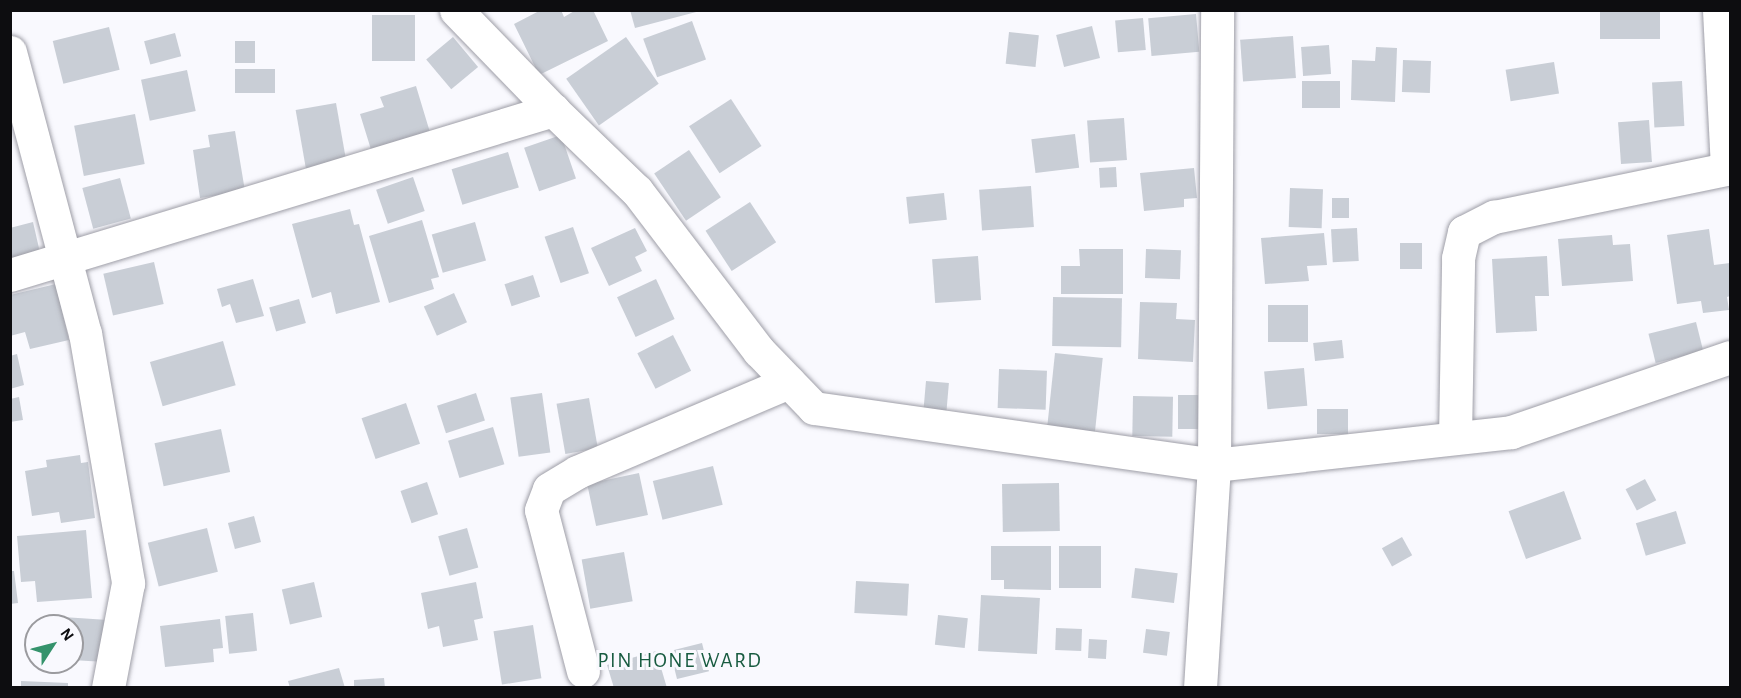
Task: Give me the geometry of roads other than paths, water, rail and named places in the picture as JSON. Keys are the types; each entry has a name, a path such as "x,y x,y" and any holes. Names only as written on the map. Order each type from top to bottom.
{"street":[{"path":"456,10 553,110 637,191 759,351 814,408 1214,465 1511,432 1731,357"},
{"path":"1200,687 1214,465 1217,10"},
{"path":"1455,438 1458,258 1464,232 1494,217 1729,169 1719,10"},
{"path":"10,52 63,259 85,333 128,583 108,687"},
{"path":"10,275 553,110"},
{"path":"583,671 541,510 549,489 577,472 789,382"}],"district":[{"name":"PIN HONE WARD","path":"680,661"}]}
